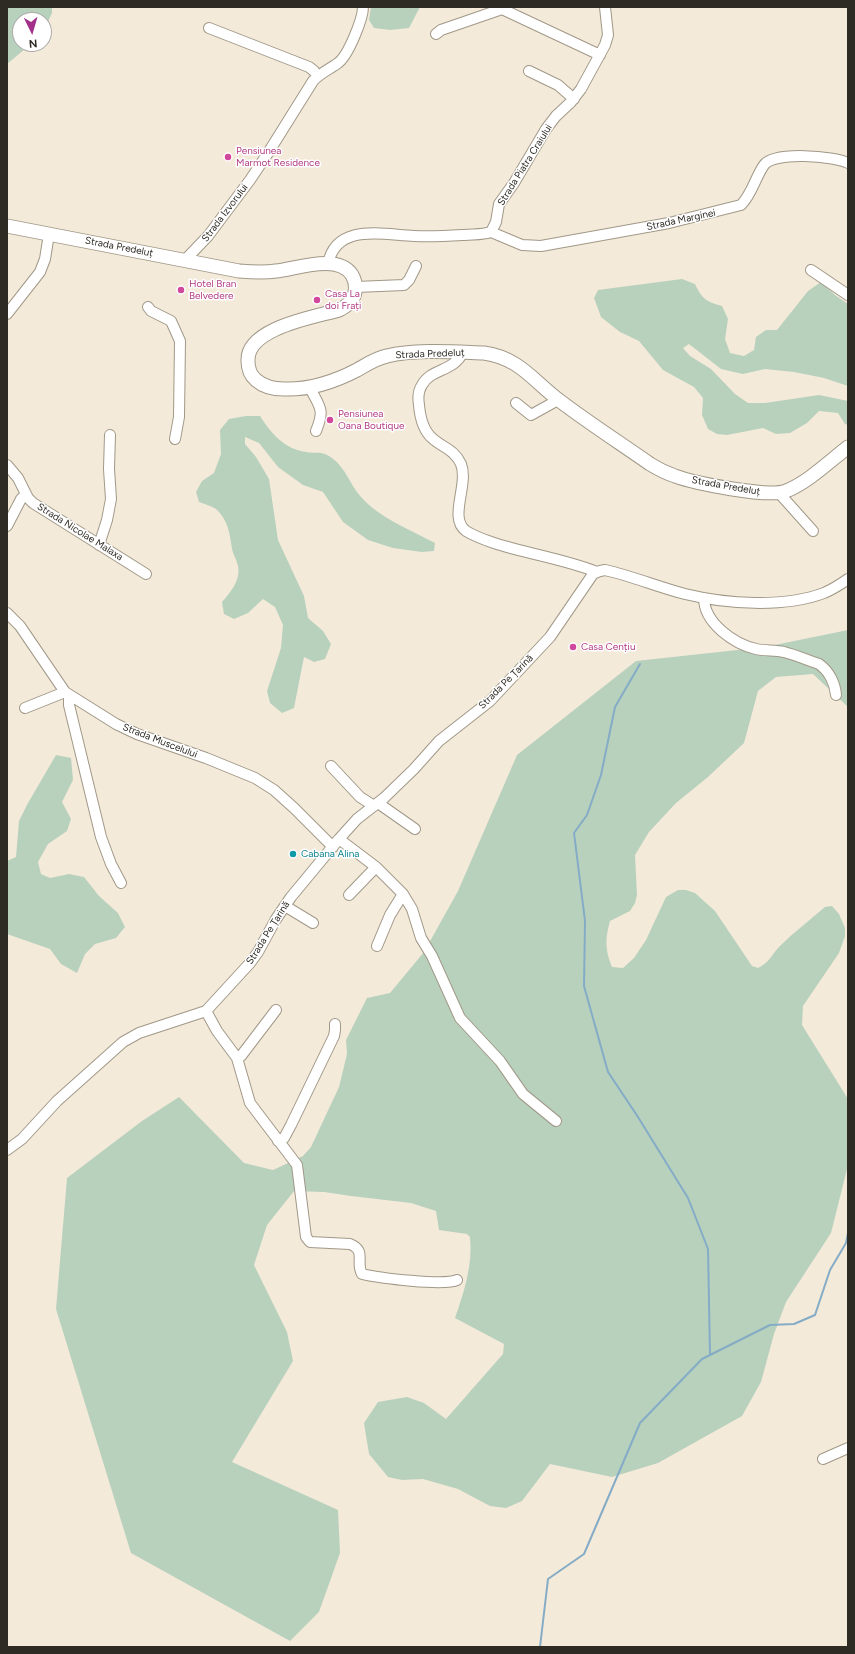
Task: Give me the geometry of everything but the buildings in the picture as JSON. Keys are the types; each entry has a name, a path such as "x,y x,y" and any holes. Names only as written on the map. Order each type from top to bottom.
{"main road":[{"name":"Strada Predeluț","path":"7,226 186,259 238,271 262,272 328,264 340,265 352,276 356,287 355,294 347,306 340,310 292,323 266,333 257,340 248,354 247,360 251,375 262,384 280,389 310,388 333,382 386,356 408,353 484,352 505,357 520,367 558,400 650,464 666,473 684,479 759,493 779,493 798,485 848,447"}],"street":[{"name":"Strada Izvorului","path":"186,259 208,236 250,180 313,81 318,76 339,63 346,55 364,7"},
{"name":"Strada Piatra Craiului","path":"491,232 496,222 499,204 514,183 546,129 556,116 574,99 581,89 600,55 608,36 605,7"},
{"path":"436,34 441,30 502,9 600,55"},
{"path":"209,28 309,67 318,76"},
{"path":"529,71 549,79 574,99"},
{"name":"Strada Marginei","path":"491,232 522,245 541,246 662,224 741,205 746,200 764,165 771,160 800,156 833,158 848,163"},
{"path":"328,264 332,252 339,243 343,240 362,234 377,232 392,235 443,236 491,232"},
{"path":"7,314 40,272 45,259 49,234"},
{"path":"356,287 404,285 409,280 416,266"},
{"path":"811,270 848,295"},
{"path":"148,307 151,311 172,321 180,341 179,417 175,439"},
{"path":"463,352 457,362 448,368 428,376 421,385 418,398 424,429 432,438 453,452 461,466 462,491 459,506 460,523 468,532 485,540 513,549 596,572 605,570 704,598 736,602 793,600 824,593 848,579"},
{"path":"310,388 321,410 322,417 316,431"},
{"path":"516,402 531,415 558,400"},
{"path":"99,545 107,520 111,499 109,469 110,435"},
{"name":"Strada Nicolae Malaxa","path":"7,465 18,478 25,495 33,503 146,574"},
{"path":"779,493 813,531"},
{"path":"7,526 21,499 25,495"},
{"name":"Strada Pe Țarină","path":"7,1150 22,1139 57,1101 127,1039 139,1033 206,1011 250,963 285,906 357,819 376,804 414,769 439,741 490,702 550,637 593,574 596,572"},
{"path":"704,598 707,612 716,625 738,642 758,650 786,653 824,667 832,680 836,695"},
{"name":"Strada Muscelului","path":"7,612 20,626 67,693 116,724 137,734 206,758 255,778 274,790 336,843 376,867 403,894 412,909 421,938 432,956 460,1018 500,1061 523,1094 556,1121"},
{"path":"25,708 67,693 101,837 111,864 121,883"},
{"path":"331,766 360,797 376,804 415,829"},
{"path":"350,895 376,867"},
{"path":"376,946 390,916 403,894"},
{"path":"285,906 313,923"},
{"path":"237,1058 241,1056 276,1010"},
{"path":"206,1011 217,1030 237,1058 250,1103 297,1165 306,1237 310,1242 350,1244 355,1246 360,1255 360,1271 362,1274 428,1281 446,1282 457,1280"},
{"path":"278,1141 284,1138 289,1130 334,1036 335,1024"},
{"path":"823,1459 848,1448"}],"green space":[{"path":"7,7 52,7 52,12 12,12 12,52 21,52 7,64"},
{"path":"371,7 420,7 409,28 390,30 374,28 369,20"},
{"path":"682,279 695,284 700,293 706,299 712,303 722,306 728,319 725,339 730,353 744,356 754,350 756,337 766,330 777,330 808,291 821,282 835,295 848,304 848,386 824,378 794,372 765,369 743,374 721,369 689,344 683,348 690,356 711,369 735,394 748,403 765,403 819,395 848,401 848,425 845,424 838,413 819,411 807,423 790,433 776,434 763,428 727,435 717,434 708,429 702,415 703,398 694,387 663,370 639,341 620,332 601,317 594,298 598,290"},
{"path":"246,416 260,416 274,434 291,448 306,452 322,453 332,458 341,467 361,497 377,512 435,543 434,551 422,552 393,548 368,540 343,522 323,492 303,485 278,467 259,443 245,437 245,444 256,457 269,479 278,540 304,596 308,618 323,631 331,644 325,659 314,662 304,657 294,708 282,713 270,703 267,691 281,648 283,625 275,607 263,599 248,613 234,619 224,614 222,602 236,581 239,571 226,523 216,509 199,502 196,492 202,481 214,473 221,454 220,430 229,419"},
{"path":"848,630 848,707 813,674 776,677 758,691 744,743 708,777 676,803 649,832 635,855 637,895 635,903 630,911 610,921 607,933 606,944 612,967 623,968 634,958 646,940 666,897 678,890 686,890 695,893 715,911 752,966 758,968 768,961 780,946 825,907 832,906 839,914 845,928 845,936 839,953 803,1006 802,1025 848,1099 848,1165 831,1233 786,1302 774,1334 761,1382 742,1416 658,1463 612,1477 550,1464 522,1501 506,1508 490,1506 458,1489 423,1479 402,1480 388,1477 369,1454 364,1423 378,1402 407,1397 424,1403 446,1419 503,1354 504,1344 455,1318 469,1268 471,1247 470,1237 467,1234 439,1230 436,1211 411,1203 324,1192 294,1191 267,1225 254,1265 287,1332 293,1361 232,1462 338,1510 340,1553 319,1612 290,1641 131,1553 56,1309 67,1178 142,1121 179,1097 244,1163 273,1170 303,1156 311,1147 339,1087 347,1054 346,1040 367,998 390,993 424,952 458,891 517,755 636,661 765,647"},
{"path":"56,755 71,758 73,780 62,802 71,819 67,831 48,844 38,862 41,874 50,878 69,874 84,877 99,896 118,913 125,927 116,938 95,944 85,954 77,973 61,964 50,949 7,934 7,861 16,857 19,821"}],"waterway":[{"path":"640,664 615,707 601,775 587,815 574,833 585,921 584,986 608,1072 638,1117 688,1198 708,1249 710,1355"},
{"path":"540,1647 548,1579 584,1554 640,1423 702,1359 770,1325 794,1324 815,1315 830,1270 846,1243 848,1233"}],"place":[{"name":"Pensiunea Marmot Residence","path":"228,157"},
{"name":"Hotel Bran Belvedere","path":"181,290"},
{"name":"Casa La doi Frați","path":"317,300"},
{"name":"Pensiunea Oana Boutique","path":"330,420"},
{"name":"Casa Cențiu","path":"573,647"},
{"name":"Cabana Alina","path":"293,854"}]}
